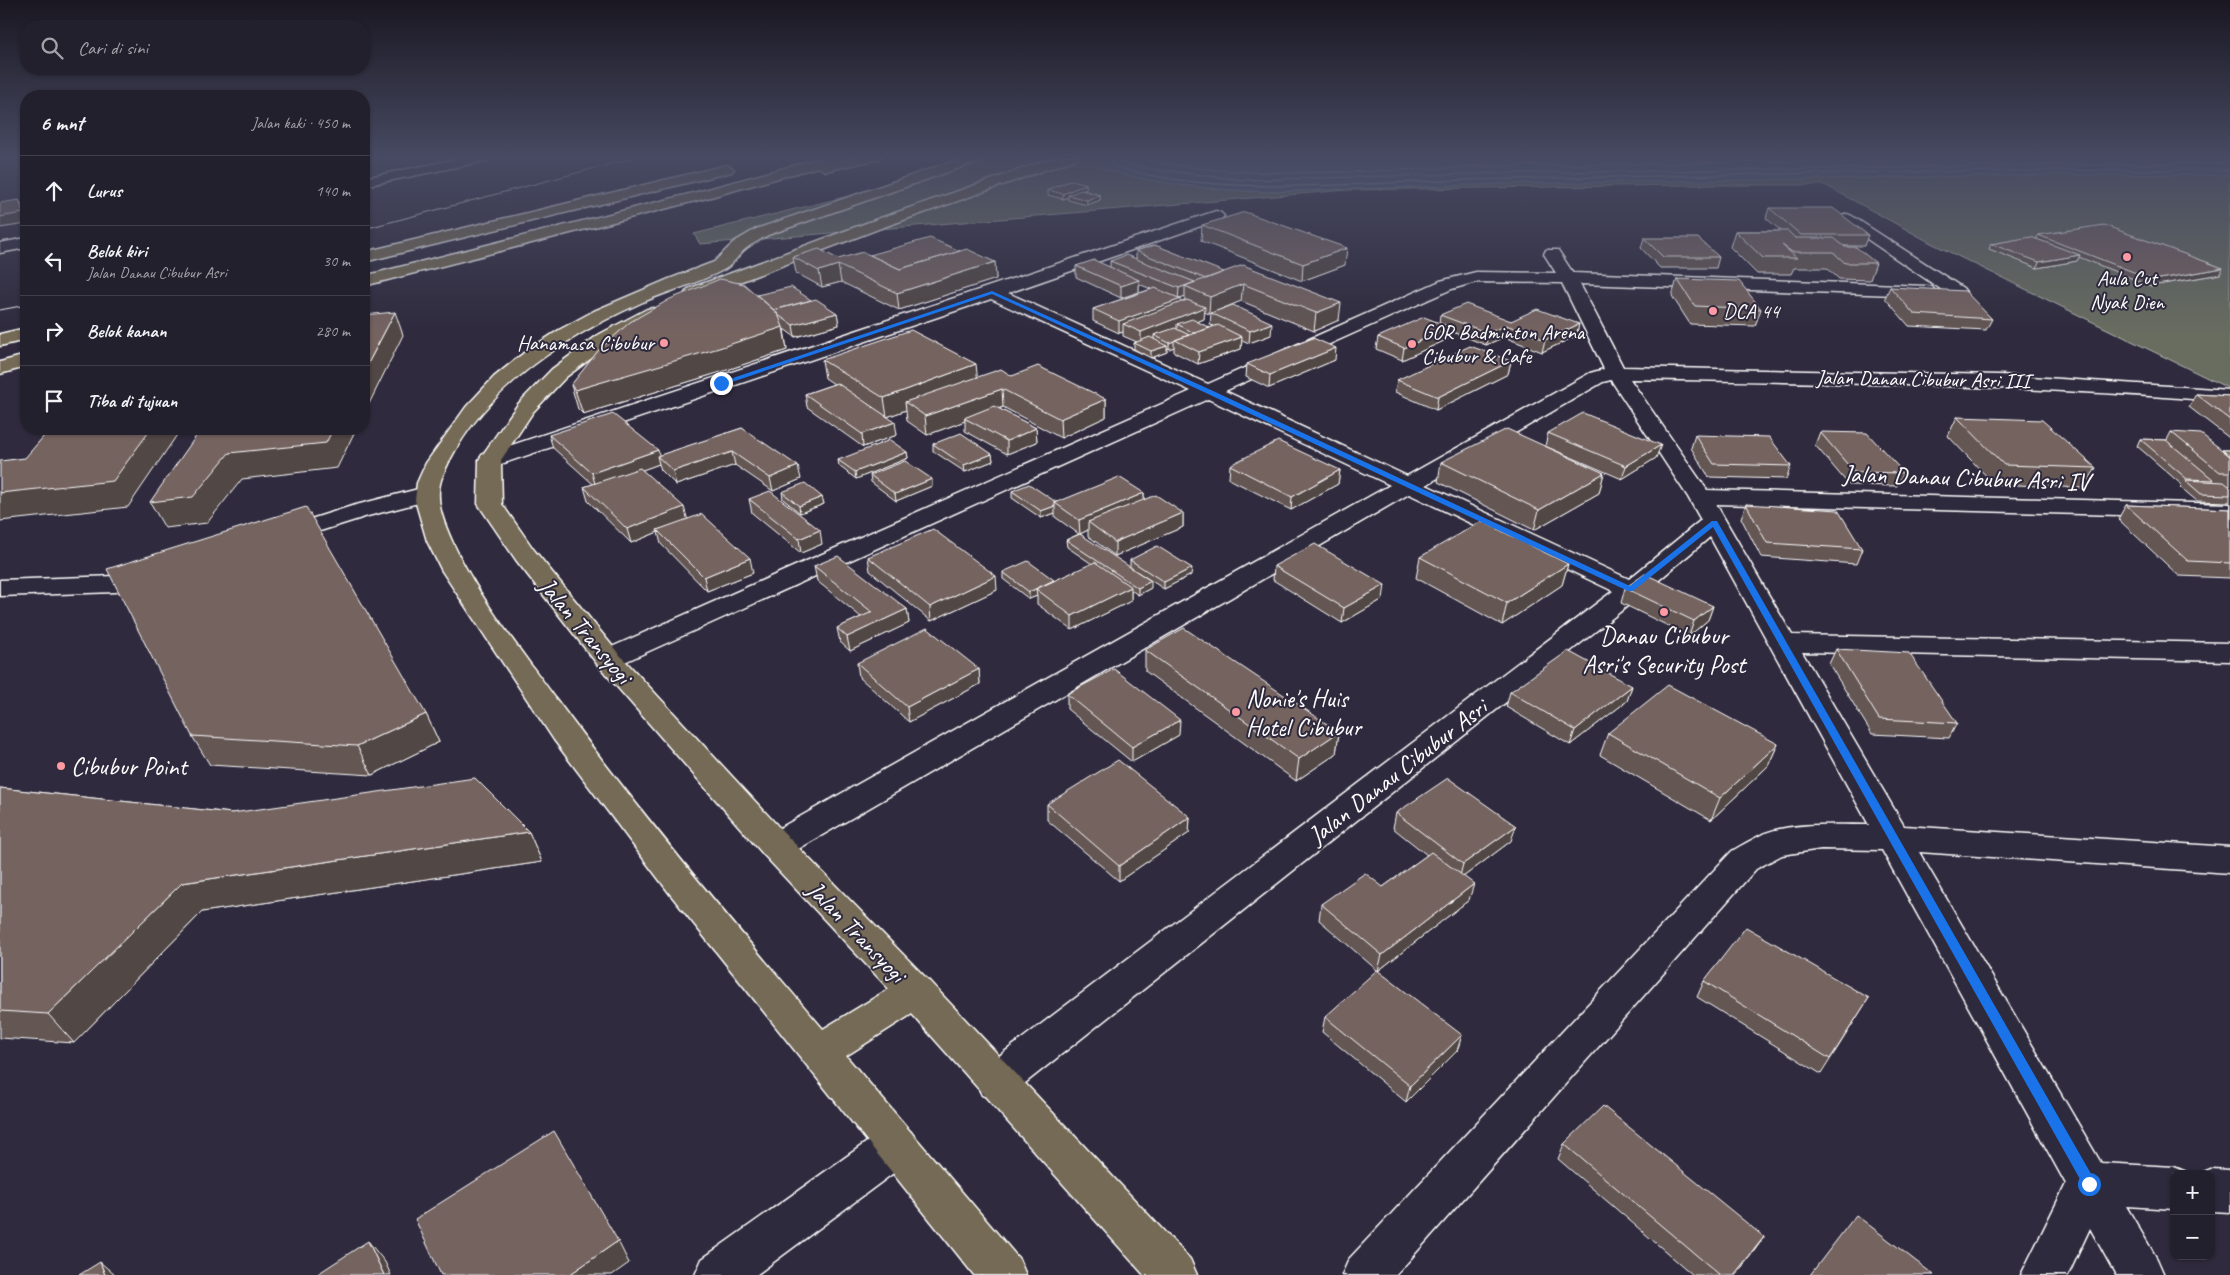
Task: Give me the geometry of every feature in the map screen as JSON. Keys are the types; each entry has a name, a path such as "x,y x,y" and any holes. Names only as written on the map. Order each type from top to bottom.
{"highway":[{"path":"408,246 507,216"},
{"path":"370,255 533,216"},
{"path":"370,279 621,216"},
{"path":"720,265 740,245 762,232 809,216"},
{"path":"874,216 720,265 609,310 575,327 542,348 499,384 472,411 438,461 426,494 432,524 448,558 538,695 694,901 1003,1275"},
{"path":"490,460 525,408 559,373 613,335 693,293 889,216"},
{"path":"0,340 20,335"},
{"path":"0,368 20,363"},
{"name":"Jalan Transyogi","path":"490,460 490,504 525,555 608,659 776,846 916,992 996,1082 1174,1275"},
{"path":"819,1052 916,992"}],"street":[{"path":"490,460 1216,216"},
{"path":"608,659 1446,285 1476,277 1560,266 1957,292 1847,219"},
{"path":"0,248 20,245"},
{"path":"1560,266 1616,373 1707,510 2142,1275"},
{"path":"992,292 1208,391 1631,590"},
{"name":"Jalan Danau Cibubur Asri III","path":"776,846 1597,377 1616,373 1987,380 2072,383 2230,396"},
{"path":"261,543 360,511 426,494"},
{"name":"Jalan Danau Cibubur Asri IV","path":"1707,510 2230,511"},
{"name":"Jalan Danau Cibubur Asri","path":"996,1082 1631,590 1707,510"},
{"path":"0,588 116,584 172,573"},
{"path":"1783,643 2230,652"},
{"path":"1365,1275 1744,860 1775,844 1821,836 1894,838 2230,860"},
{"path":"718,1275 896,1146"},
{"path":"2089,1184 2170,1188"},
{"path":"2044,1275 2089,1184"},
{"path":"2215,1190 2230,1191"}],"green space":[{"path":"769,216 1041,216 700,244 694,234"},
{"path":"1881,216 2230,216 2230,389 1931,243"}],"building":[{"path":"1233,216 1255,216 1347,248 1303,264 1202,225"},
{"path":"1778,216 1843,216 1868,235 1801,235"},
{"name":"Aula Cut Nyak Dien","path":"2104,225 2223,268 2154,280 2038,235"},
{"path":"1735,231 1788,231 1795,238 1834,238 1845,247 1856,247 1876,263 1845,263 1833,252 1792,252 1782,245 1797,258 1763,258"},
{"path":"2031,237 2080,255 2039,262 1991,244"},
{"path":"930,238 960,251 900,269 870,255"},
{"path":"1644,238 1698,238 1719,257 1663,257"},
{"path":"1155,245 1224,272 1206,279 1136,251"},
{"path":"819,249 838,259 863,252 900,269 967,249 995,262 897,293 838,265 819,271 793,257"},
{"path":"1126,255 1195,282 1179,288 1110,261"},
{"path":"1094,260 1139,280 1121,286 1076,266"},
{"path":"1243,265 1341,303 1316,313 1243,284 1210,297 1185,286"},
{"path":"720,279 744,284 778,314 783,327 719,348 575,390 571,385 598,351 630,322 670,299"},
{"path":"1677,279 1739,281 1761,309 1695,306"},
{"path":"791,287 811,300 774,310 757,295"},
{"path":"1890,287 1965,291 1992,319 1914,314"},
{"path":"1155,288 1181,299 1119,321 1093,309"},
{"path":"816,299 837,313 793,325 774,310"},
{"path":"1187,300 1205,307 1141,332 1123,324"},
{"path":"1466,304 1511,321 1537,309 1579,324 1545,340 1506,325 1488,333 1440,315"},
{"path":"1233,305 1272,323 1250,331 1211,313"},
{"path":"395,312 370,360 370,314"},
{"path":"1424,317 1450,327 1404,348 1378,337"},
{"path":"1192,319 1210,328 1194,333 1177,324"},
{"path":"1218,325 1242,337 1199,352 1175,340"},
{"path":"1175,328 1189,335 1169,343 1154,335"},
{"path":"911,330 976,364 884,398 822,360"},
{"path":"1150,337 1167,346 1151,351 1134,343"},
{"path":"1313,338 1336,348 1270,375 1247,364"},
{"path":"1470,346 1511,361 1438,397 1397,380"},
{"path":"1038,366 1106,399 1060,419 1002,389 925,416 905,402 1001,369 1012,376"},
{"path":"837,383 895,422 862,434 805,394"},
{"path":"2196,394 2230,396 2230,420"},
{"path":"994,406 1036,428 1007,441 964,418"},
{"path":"1583,413 1661,445 1626,466 1548,433"},
{"path":"613,414 658,450 592,473 549,435"},
{"path":"1957,417 2042,420 2096,468 2004,465"},
{"path":"742,428 798,466 770,478 732,452 673,471 657,456"},
{"path":"1507,429 1604,473 1539,510 1441,462"},
{"path":"1820,432 1867,433 1904,473 1854,472"},
{"path":"2171,432 2201,434 2230,456 2230,472 2220,472"},
{"path":"961,433 992,454 964,465 933,444"},
{"path":"45,435 147,435 113,481 0,493 0,461 25,458"},
{"path":"197,435 330,435 326,443 229,453 193,497 150,502"},
{"path":"1695,435 1769,437 1791,466 1714,464"},
{"path":"2140,439 2166,440 2214,480 2187,479"},
{"path":"890,440 907,452 855,472 838,460"},
{"path":"1278,441 1340,470 1292,497 1230,465"},
{"path":"2222,450 2230,450 2230,456"},
{"path":"905,461 932,479 895,494 870,475"},
{"path":"640,468 684,507 627,529 584,487"},
{"path":"1119,477 1144,493 1079,520 1055,503"},
{"path":"2185,480 2224,482 2230,487 2230,495 2201,494"},
{"path":"805,483 822,497 799,506 782,492"},
{"path":"1029,484 1056,502 1055,506 1041,511 1012,491"},
{"path":"770,491 820,530 799,539 749,499"},
{"path":"1156,495 1183,513 1115,542 1088,522"},
{"path":"1746,504 1838,510 1862,549 1767,543"},
{"path":"2126,505 2230,509 2230,563 2188,561"},
{"path":"306,507 426,714 357,746 192,736 107,569"},
{"path":"702,514 750,558 704,577 657,530"},
{"path":"1482,521 1568,564 1507,603 1420,557"},
{"path":"933,529 996,576 930,607 868,557"},
{"path":"1080,534 1151,581 1138,588 1066,540"},
{"path":"1315,544 1385,585 1344,608 1274,566"},
{"path":"1157,546 1192,568 1164,582 1130,560"},
{"path":"838,556 907,609 847,637 837,628 872,612 814,566"},
{"path":"1028,561 1054,580 1029,592 1003,572"},
{"path":"1095,562 1131,587 1072,616 1036,589"},
{"path":"1645,574 1713,606 1694,621 1625,588"},
{"path":"927,628 979,669 907,707 857,663"},
{"path":"1184,628 1339,732 1299,759 1145,650"},
{"path":"1836,649 1909,653 1957,723 1879,719"},
{"path":"1568,651 1632,686 1575,730 1510,692"},
{"path":"1114,669 1180,720 1132,747 1067,694"},
{"path":"1668,685 1778,744 1720,798 1608,733"},
{"path":"1118,760 1190,817 1119,866 1047,804"},
{"path":"475,778 529,832 182,883 48,1014 0,1011 0,788 232,813"},
{"path":"1448,778 1516,826 1463,864 1396,813"},
{"path":"1431,852 1474,884 1382,955 1321,904 1365,873 1383,887"},
{"path":"1746,927 1869,998 1830,1059 1704,981"},
{"path":"1377,970 1462,1035 1410,1086 1325,1017"},
{"path":"1603,1106 1764,1237 1734,1275 1720,1275 1564,1144"},
{"path":"554,1131 618,1241 569,1275 441,1275 415,1219"},
{"path":"1856,1215 1934,1275 1810,1275"},
{"path":"368,1241 384,1275 316,1275"},
{"path":"100,1262 105,1275 79,1275"}],"tram line":[{"path":"370,227 415,216"},
{"path":"0,310 20,306"}],"place":[{"name":"Aula Cut Nyak Dien","path":"2127,257"},
{"name":"DCA 44","path":"1713,311"},
{"name":"Hanamasa Cibubur","path":"664,343"},
{"name":"GOR Badminton Arena Cibubur & Cafe","path":"1412,344"},
{"name":"Danau Cibubur Asri's Security Post","path":"1664,612"},
{"name":"Nonie's Huis Hotel Cibubur","path":"1236,712"},
{"name":"Cibubur Point","path":"61,766"}],"route":[{"path":"721,383 992,292 1208,391 1631,590 1714,522 2089,1184"}]}
